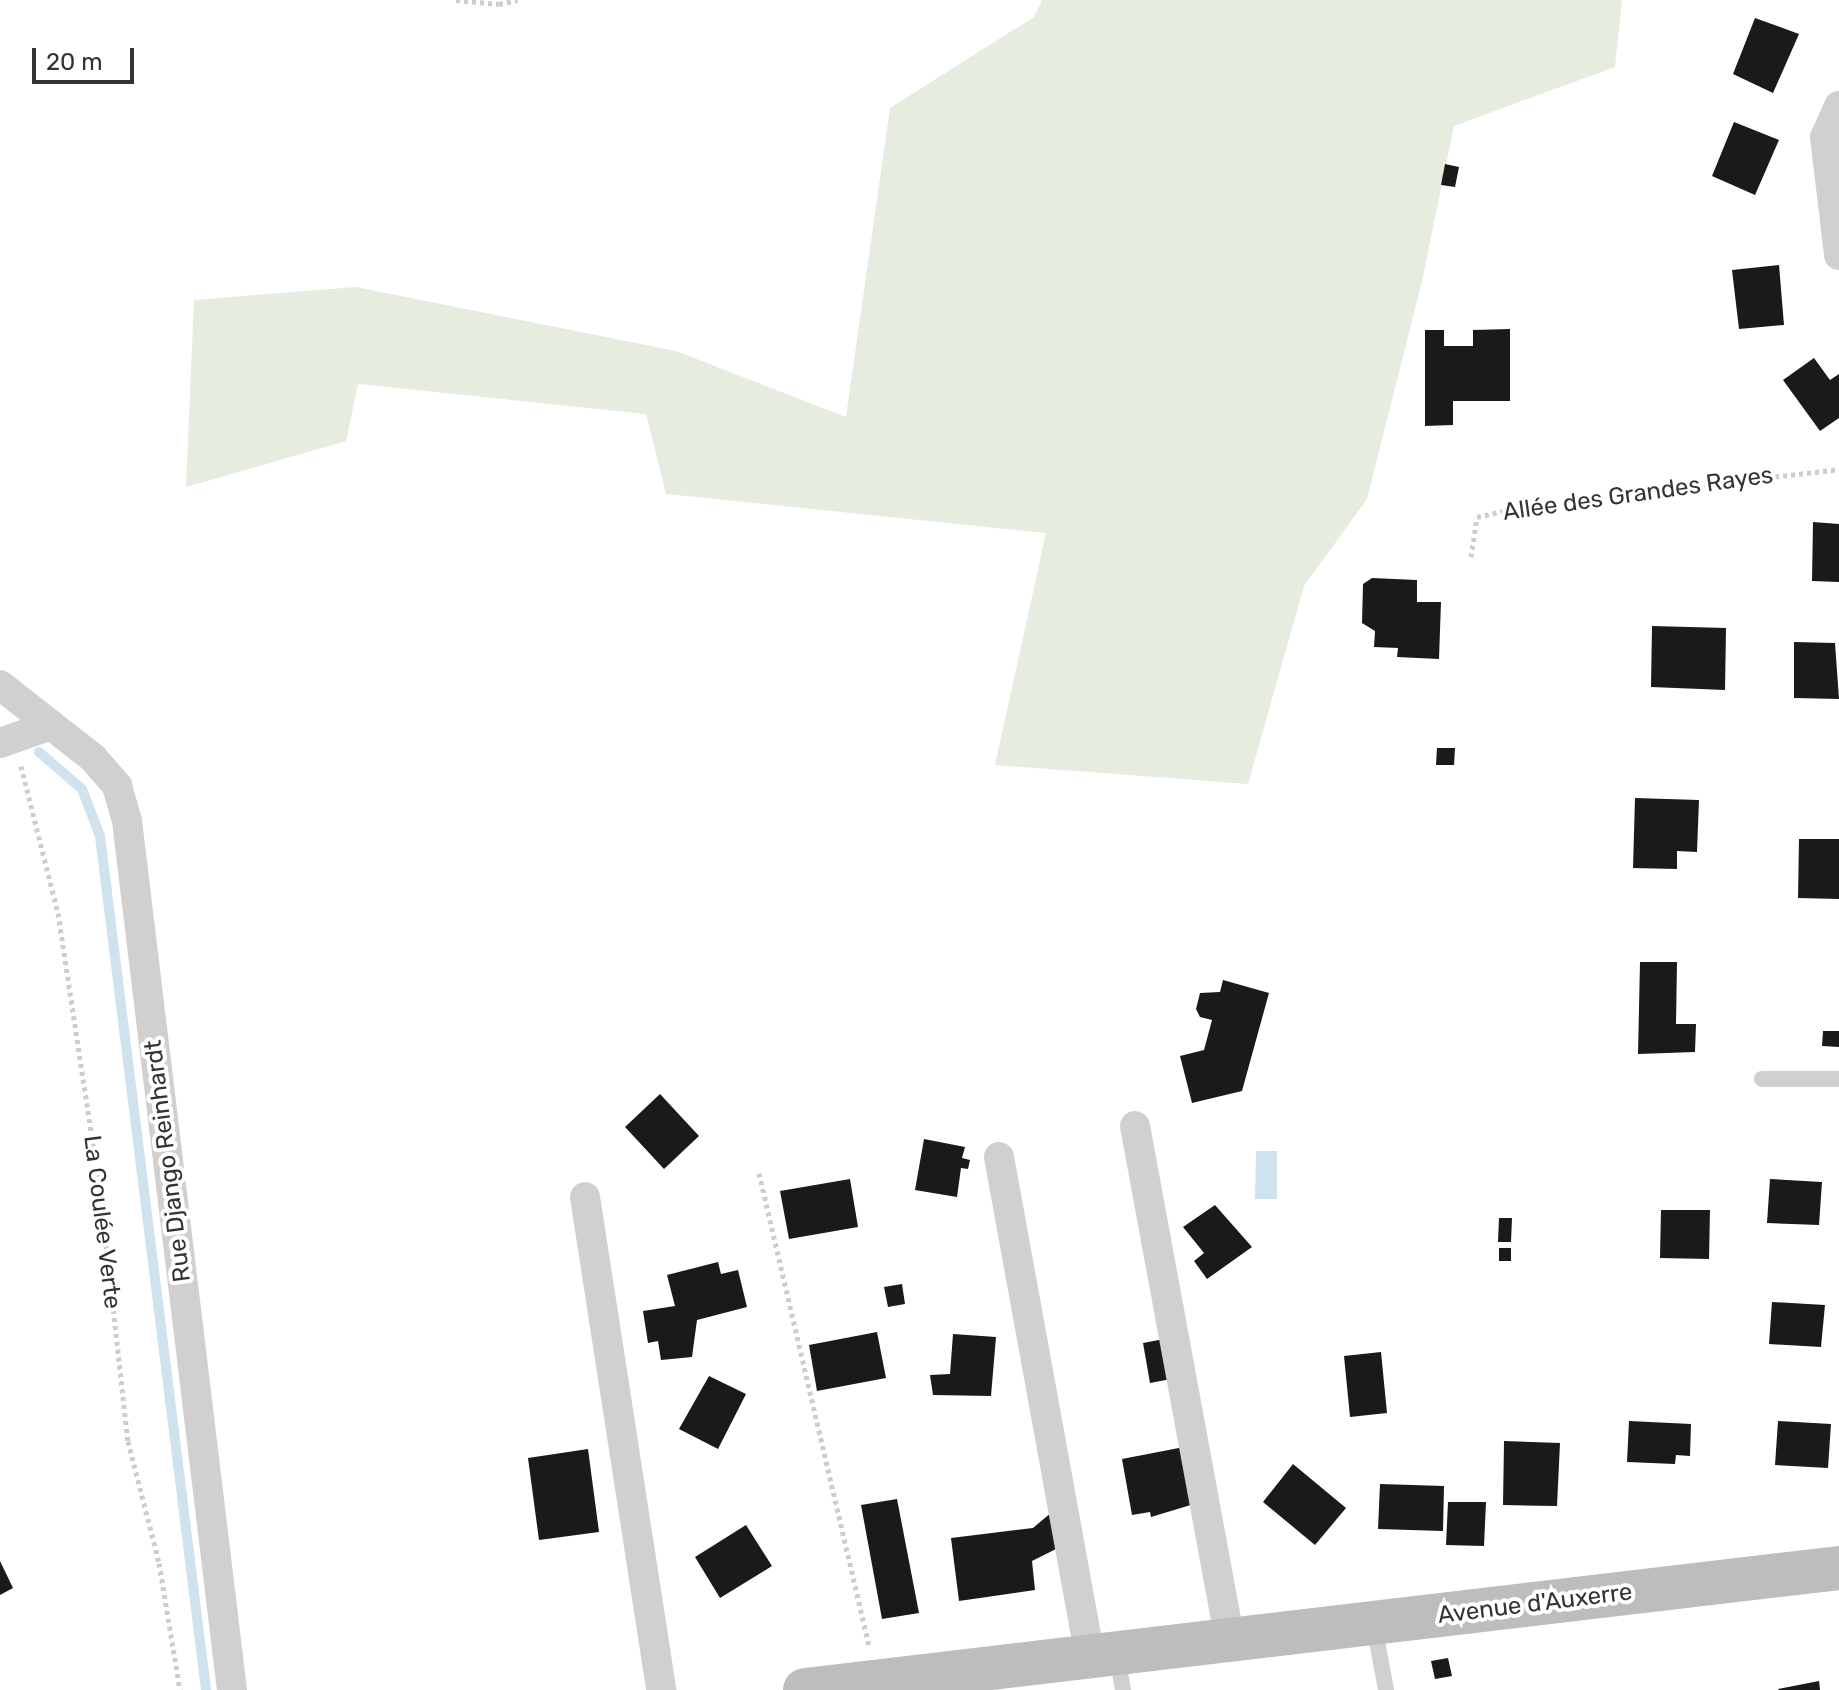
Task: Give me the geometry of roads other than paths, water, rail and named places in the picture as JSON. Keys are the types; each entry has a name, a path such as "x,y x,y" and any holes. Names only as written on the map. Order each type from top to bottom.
{"main road":[{"name":"Avenue d'Auxerre","path":"805,1690 877,1682 1110,1667 1230,1641 1839,1568"}],"street":[{"path":"1839,106 1825,137 1839,255"},
{"name":"Rue Django Reinhardt","path":"0,685 93,758 117,786 127,821 232,1690"},
{"path":"9,749 51,725"},
{"path":"1135,1126 1230,1641"},
{"path":"999,1157 1110,1667"},
{"path":"585,1197 661,1690"}],"lane":[{"path":"1762,1079 1839,1079"},
{"path":"1374,1623 1386,1690"}],"water":[{"path":"1256,1151 1277,1151 1277,1199 1255,1199"}],"waterway":[{"path":"39,752 82,789 100,836 206,1690"}]}
